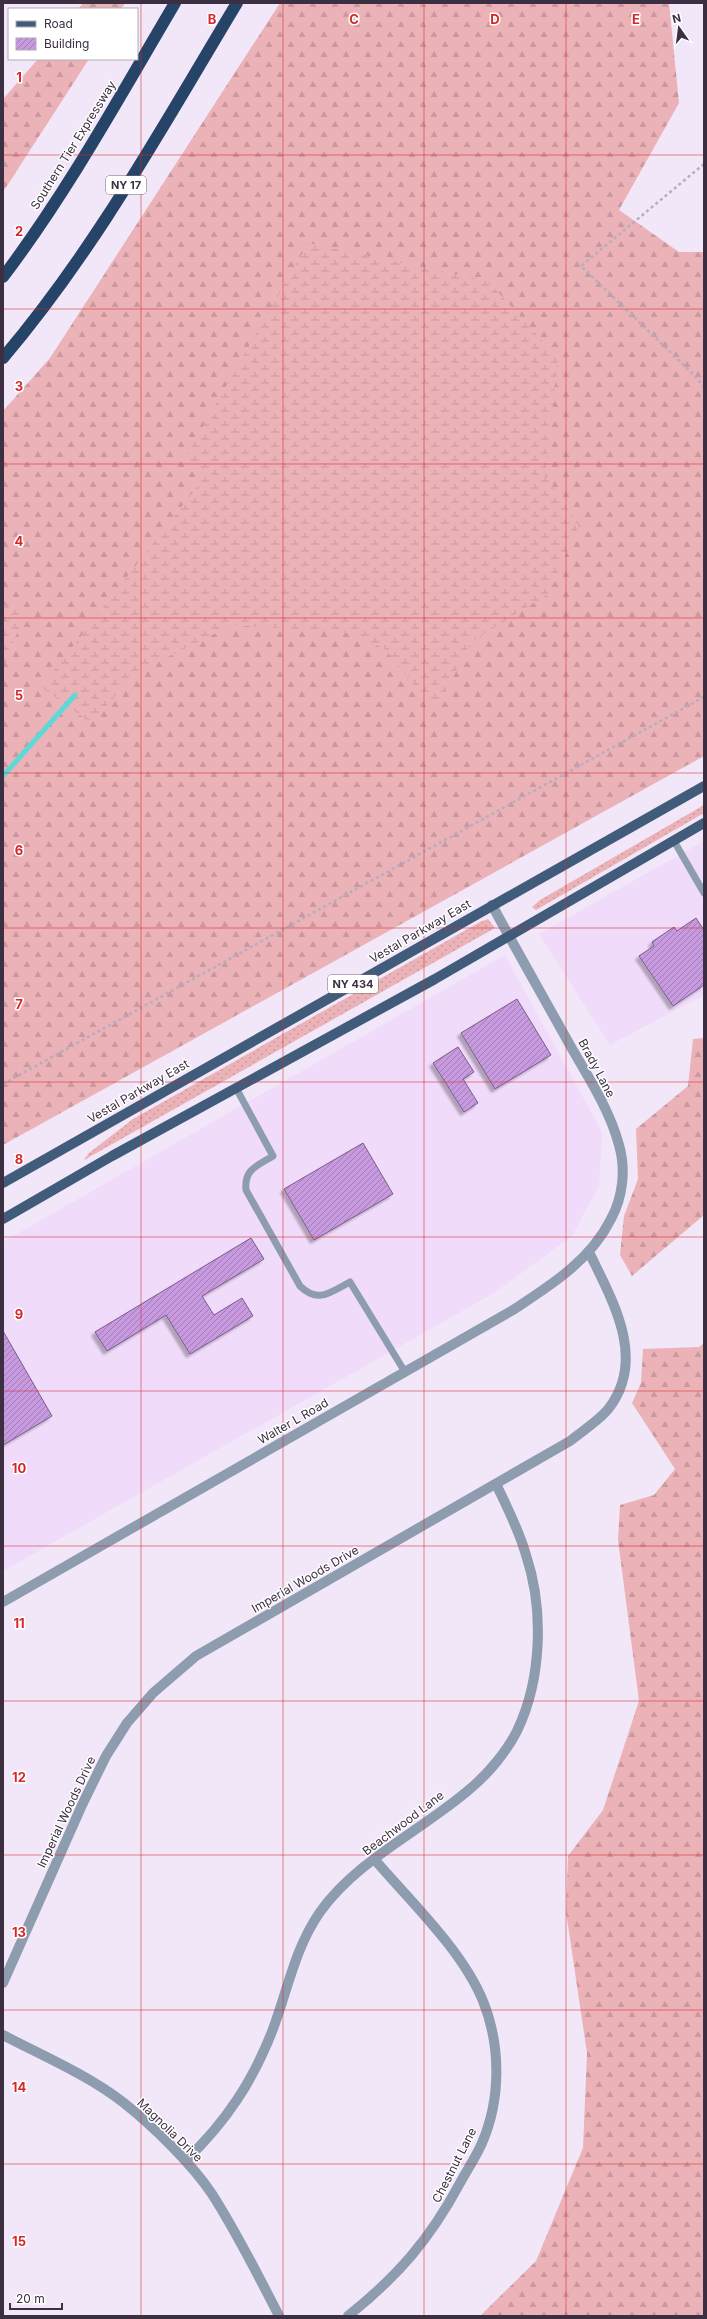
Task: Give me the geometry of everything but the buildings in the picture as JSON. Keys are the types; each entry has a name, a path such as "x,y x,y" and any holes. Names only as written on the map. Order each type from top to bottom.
{"highway":[{"name":"Southern Tier Expressway","path":"3,277 39,228 175,3"},
{"name":"NY 17","path":"3,358 60,286 138,167 237,3"}],"main road":[{"name":"Vestal Parkway East","path":"3,1183 704,786"},
{"name":"NY 434","path":"3,1219 509,936 704,823"}],"street":[{"name":"Brady Lane","path":"492,905 592,1084 612,1123 620,1146 623,1165 622,1185 612,1218 588,1252"},
{"name":"Walter L Road","path":"3,1602 519,1306 562,1278 588,1252"},
{"name":"Imperial Woods Drive","path":"3,1984 82,1805 106,1756 127,1723 153,1694 196,1656 570,1441 609,1409 618,1393 625,1374 626,1345 612,1300 588,1252"},
{"name":"Beachwood Lane","path":"186,2160 211,2136 228,2116 262,2057 274,2027 298,1950 319,1914 333,1896 351,1878 472,1787 498,1759 516,1733 527,1708 534,1674 538,1636 534,1584 519,1534 496,1484"},
{"name":"Chestnut Lane","path":"348,2316 370,2299 408,2262 441,2218 482,2143 490,2117 495,2090 496,2067 494,2039 483,2001 464,1967 440,1936 375,1860"},
{"name":"Magnolia Drive","path":"3,2035 101,2087 125,2103 186,2160 212,2194 242,2245 279,2316"}],"lane":[{"path":"674,841 704,893"},
{"path":"236,1088 272,1156 250,1170 245,1180 246,1190 300,1286 308,1294 316,1295 326,1294 350,1282 404,1372"}],"path":[{"path":"704,164 581,266 693,374 704,387"},
{"path":"3,1084 704,697"}],"shaded area":[{"path":"704,841 704,995 610,1045 539,934"},
{"path":"505,955 602,1132 599,1186 572,1236 494,1293 3,1571 3,1242"}],"green space":[{"path":"83,3 125,3 122,8 79,8"},
{"path":"280,3 669,3 679,103 619,210 679,252 704,252 704,756 3,1145 3,411 50,358"},
{"path":"37,60 88,60 3,192 3,99"},
{"path":"308,243 488,281 558,358 545,475 579,526 547,595 471,642 438,707 416,688 385,649 347,633 232,625 136,673 91,723 41,687 203,479 186,456"},
{"path":"3,604 25,614 3,667"},
{"path":"704,805 704,813 536,910 532,907 540,900"},
{"path":"488,919 495,928 84,1160 89,1153 133,1119 480,922"},
{"path":"704,1038 704,1215 632,1276 620,1255 624,1216 638,1179 636,1129 688,1086 693,1039"},
{"path":"704,1343 704,2316 480,2316 536,2261 583,2148 587,2053 566,1912 568,1856 603,1810 639,1701 618,1540 620,1505 654,1495 675,1469 632,1403 641,1383 643,1349 699,1347"}],"waterway":[{"path":"3,776 75,695"}]}
